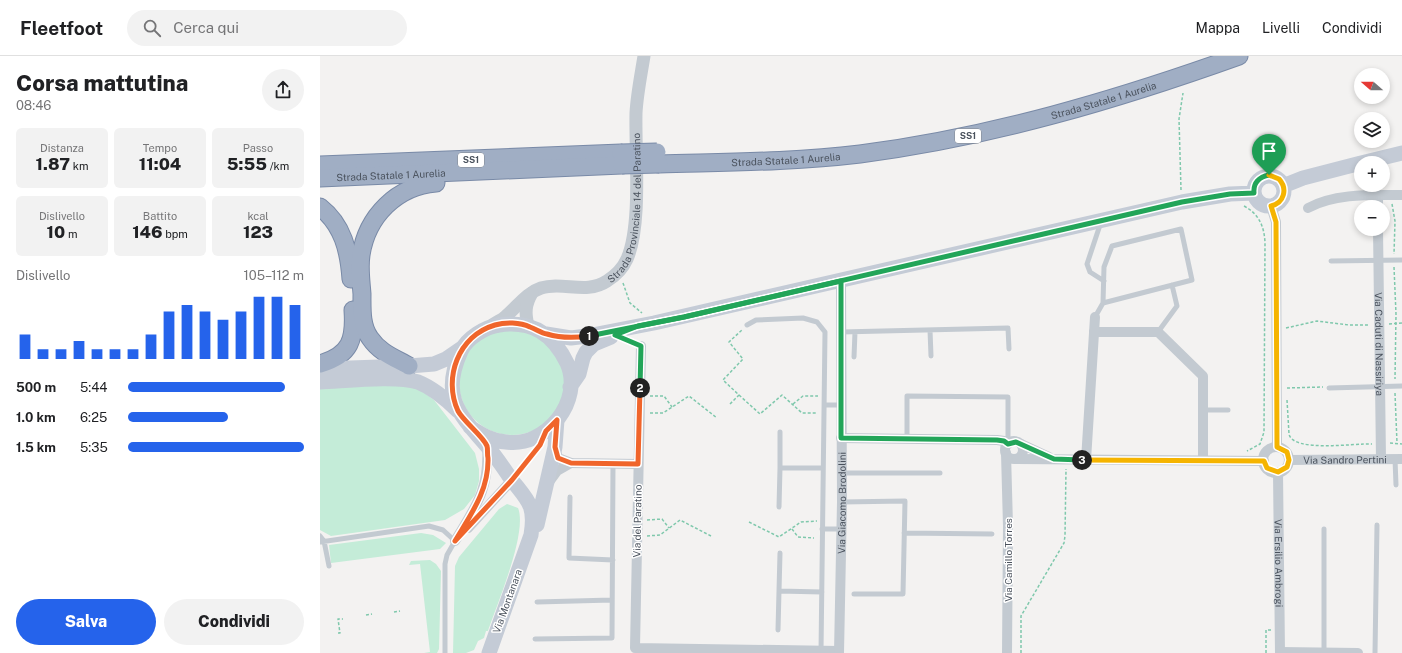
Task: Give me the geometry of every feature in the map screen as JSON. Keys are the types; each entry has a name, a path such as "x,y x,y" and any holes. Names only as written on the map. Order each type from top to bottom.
{"highway":[{"name":"Strada Statale 1 Aurelia","path":"320,165 658,158 859,143 931,131 1006,116 1088,95 1205,56"},
{"name":"Strada Statale 1 Aurelia","path":"658,158 766,162 860,154 933,143 1008,127 1089,106 1158,85 1239,56"},
{"name":"Strada Statale 1 Aurelia","path":"320,178 483,172 622,159"},
{"path":"409,366 384,353 371,340 366,331 363,316 360,270 361,255 366,237 374,221 382,211 408,189 424,184 470,180 483,172"},
{"path":"320,207 339,230 347,248 350,263 354,324 351,342 345,351 335,358 320,364"}],"main road":[{"path":"1390,156 1402,153"},
{"path":"1283,186 1303,178 1354,165"},
{"path":"1265,176 1276,177 1283,186 1284,192 1282,198 1271,206 1260,203 1254,193 1256,182 1265,176"},
{"path":"320,369 409,366 440,362 462,348 479,333 494,326 512,323 528,326 546,334 571,338 587,336 654,323 841,281 1182,202 1230,194 1254,193"},
{"path":"570,388 579,374 586,352 594,344 638,326"},
{"path":"470,427 488,438 507,443 528,440 546,431 557,420 566,405 570,388 568,367 560,349 546,334"},
{"path":"458,412 452,391 453,369 462,348"},
{"path":"320,382 394,379 417,382 441,395 487,445 512,480 528,499 534,516 531,535 526,550"},
{"path":"526,550 532,542 547,486 555,447 557,420"},
{"name":"Via Montanara","path":"489,653 526,550"}],"street":[{"name":"Strada Provinciale 14 del Paratino","path":"479,333 505,317 521,300 533,292 550,287 582,289 592,287 606,282 622,267 631,247 635,218 636,112 644,56"},
{"path":"1308,208 1321,201 1378,194 1402,194"},
{"path":"1378,194 1378,200"},
{"path":"1271,206 1276,222 1277,447"},
{"name":"Via Caduti di Nassiriya","path":"1378,236 1381,460"},
{"name":"Via Giacomo Brodolini","path":"839,652 842,502 841,281"},
{"path":"528,326 525,312 528,300 533,292"},
{"path":"1086,460 1095,317"},
{"path":"1094,332 1158,332 1203,376 1203,460"},
{"name":"Via del Paratino","path":"641,346 635,648 646,650"},
{"path":"841,438 997,440 1004,441 1011,454"},
{"path":"1011,454 1016,442 1054,459"},
{"path":"1011,454 1023,452 1021,444"},
{"path":"455,541 481,498 486,481 487,445"},
{"path":"555,447 558,458 571,463 638,464"},
{"path":"1277,447 1287,452 1289,460 1287,467 1278,472 1267,468 1264,461 1266,453 1272,448 1277,447"},
{"path":"1011,454 1066,460 1264,461"},
{"name":"Via Camillo Torres","path":"1007,653 1008,526 1006,467 1011,454"},
{"name":"Via Sandro Pertini","path":"1289,460 1399,459"},
{"path":"547,486 557,471 571,463"},
{"name":"Via Ersilio Ambrogi","path":"1278,472 1280,652"},
{"path":"455,541 512,480"},
{"path":"646,650 839,652"},
{"path":"1280,652 1358,653"}],"lane":[{"path":"1102,220 1087,264 1090,272 1104,281"},
{"path":"1095,317 1103,303 1104,267 1112,246 1181,229 1192,280 1103,303"},
{"path":"1331,260 1402,260"},
{"path":"1158,332 1177,306 1172,285"},
{"path":"747,325 756,320 803,318 817,322 825,332 821,652"},
{"path":"841,332 1008,328 1009,349"},
{"path":"930,330 931,356"},
{"path":"854,356 855,332"},
{"path":"615,335 641,346"},
{"path":"1329,388 1402,386"},
{"path":"907,439 907,396 1008,397 1011,454"},
{"path":"825,406 842,405"},
{"path":"1203,410 1228,410"},
{"path":"512,480 540,445 546,431"},
{"path":"780,432 780,507"},
{"path":"1396,485 1399,459"},
{"path":"535,639 612,638 613,464"},
{"path":"780,468 823,468"},
{"path":"842,473 940,473"},
{"path":"570,497 569,558 613,560"},
{"path":"842,502 906,501 903,594 854,594"},
{"path":"1375,653 1377,525"},
{"path":"321,542 429,526 443,530 455,541 447,555 445,564 445,653"},
{"path":"822,529 841,529"},
{"path":"1324,529 1328,653"},
{"path":"904,533 992,534"},
{"path":"320,536 329,566"},
{"path":"778,630 780,553"},
{"path":"779,591 822,592"},
{"path":"537,602 612,600"}],"path":[{"path":"1182,93 1179,119 1182,202"},
{"path":"1392,204 1394,221 1396,323 1395,386 1397,444"},
{"path":"1238,205 1245,206 1256,214 1264,229 1265,242 1264,432 1260,444 1247,451 1240,451"},
{"path":"622,267 624,287 630,303 654,323"},
{"path":"1276,328 1286,328 1317,321 1349,325 1402,323"},
{"path":"747,325 729,342 743,359 723,380 760,414 782,395 802,413 824,414"},
{"path":"1287,388 1316,386 1329,388"},
{"path":"730,404 739,394"},
{"path":"640,395 664,396 672,407"},
{"path":"640,413 663,414 689,396 717,418"},
{"path":"793,404 803,396 825,396"},
{"path":"1287,396 1289,434 1290,438 1296,443 1325,446 1402,444"},
{"path":"1021,653 1020,620 1023,612 1064,543 1066,460"},
{"path":"637,520 662,519 669,528"},
{"path":"637,536 660,535 680,520 710,536"},
{"path":"749,522 779,537 801,522 823,521"},
{"path":"792,528 798,537 822,538"},
{"path":"394,612 400,611"},
{"path":"366,615 372,614"},
{"path":"338,633 340,633 338,619 343,619"},
{"path":"1266,653 1266,630 1280,630"}],"green space":[{"path":"512,329 532,333 549,345 561,362 565,382 561,402 549,419 532,431 512,435 492,431 475,419 463,402 459,382 463,362 475,345 492,333"},
{"path":"405,384 422,391 434,400 475,453 479,469 479,481 475,495 464,509 445,520 331,536 320,530 320,385"},
{"path":"507,504 518,508 520,519 519,534 498,604 488,631 486,631 484,638 478,641 474,650 466,653 453,653 455,566 459,557 499,509"},
{"path":"421,533 433,535 446,543 440,549 331,563 329,545"},
{"path":"430,560 436,564 441,571 439,649 437,653 424,653 430,652 420,564 409,565 411,561"}],"route":[{"path":"1269,175 1258,179 1254,186 1254,193 1230,194 1182,202 654,323 571,338 546,334 528,326 512,323 494,326 479,333 462,348 453,369 452,391 458,412 487,445 488,462 486,481 481,498 455,541 512,480 540,445 546,431 557,420 555,447 558,458 571,463 638,464 641,346 615,335 638,326 654,323 684,317 841,281 841,438 997,440 1004,441 1008,444 1018,442 1030,449 1054,459 1264,461 1265,465 1270,471 1281,471 1287,467 1289,460 1287,452 1277,447 1276,222 1271,206 1280,201 1283,196 1284,189 1282,182 1279,179 1269,175"}]}
